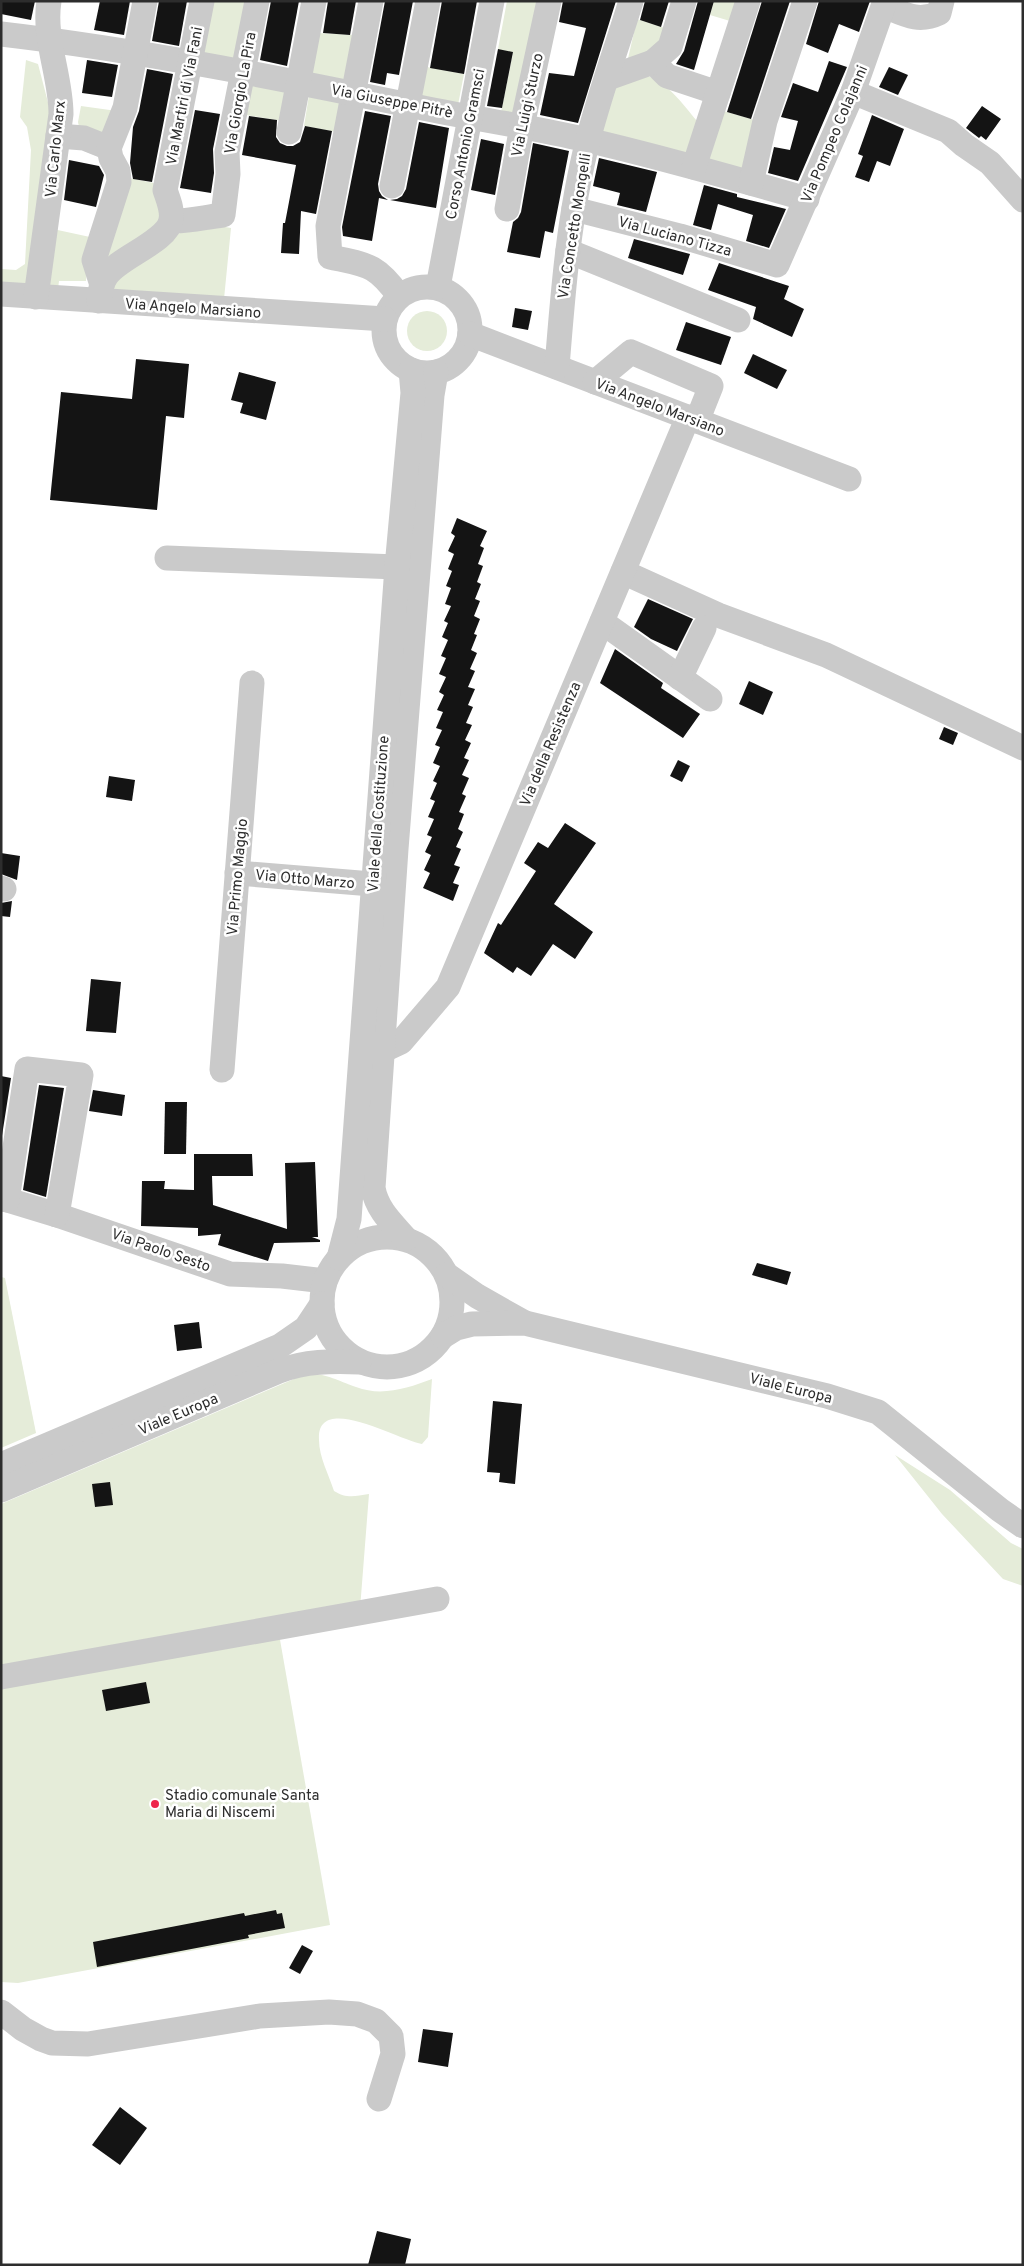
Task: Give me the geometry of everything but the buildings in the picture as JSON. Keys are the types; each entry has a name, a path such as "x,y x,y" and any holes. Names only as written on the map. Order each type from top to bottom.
{"street":[{"name":"Via Carlo Marx","path":"36,297 58,136 61,93 47,15 49,1"},
{"path":"100,293 94,260 119,182 118,171 111,158 109,148 125,108 146,1"},
{"name":"Via Martiri di Via Fani","path":"171,221 171,209 165,190 202,1"},
{"name":"Via Giorgio La Pira","path":"171,221 184,222 223,215 228,174 227,152 257,1"},
{"path":"289,132 314,1"},
{"path":"371,1 328,226 330,257 370,265 386,277 399,296"},
{"path":"392,186 428,1"},
{"name":"Corso Antonio Gramsci","path":"438,287 492,1"},
{"name":"Via Luigi Sturzo","path":"507,209 522,126 549,1"},
{"name":"Via Concetto Mongelli","path":"556,367 568,251 574,209 588,140 631,1"},
{"path":"608,78 653,62 670,47 684,1"},
{"path":"694,167 748,1"},
{"path":"751,183 765,121 805,1"},
{"path":"885,4 904,14 926,19 939,13 942,1"},
{"name":"Via Pompeo Colajanni","path":"777,265 854,92 885,4"},
{"name":"Via Giuseppe Pitrè","path":"1,34 191,61 522,126 588,140 694,167 807,200"},
{"path":"653,62 667,76 718,93"},
{"path":"854,92 948,131 990,163 1023,200"},
{"path":"58,136 84,138 109,148"},
{"name":"Via Luciano Tizza","path":"574,209 680,236 777,265"},
{"path":"100,293 108,274 122,261 167,230 171,221"},
{"path":"568,251 738,320"},
{"path":"424,286 438,287 449,292 459,300 466,310 470,334 466,347 459,359 449,367 436,372 424,373 411,370 393,357 384,328 390,307 399,296 411,289 424,286"},
{"name":"Via Angelo Marsiano","path":"1,294 36,297 100,293 384,328"},
{"name":"Via Angelo Marsiano","path":"1,308 384,328"},
{"name":"Via Angelo Marsiano","path":"470,334 850,479"},
{"name":"Via della Resistenza","path":"384,1050 401,1042 448,987 623,572 693,419 711,386 631,352 595,382"},
{"name":"Viale della Costituzione","path":"339,1258 348,1219 372,884 397,567 413,394 411,370"},
{"name":"Viale della Costituzione","path":"406,1239 381,1210 375,1200 373,1188 384,1050 397,839 432,395 436,372"},
{"path":"167,558 397,567"},
{"path":"623,572 718,616 826,655 1023,748"},
{"path":"602,622 710,699"},
{"path":"680,678 704,628"},
{"name":"Via Primo Maggio","path":"222,1070 252,683"},
{"name":"Via Otto Marzo","path":"237,873 372,884"},
{"path":"4,1199 27,1069 81,1075 57,1215"},
{"name":"Via Paolo Sesto","path":"4,1199 57,1215 230,1274 282,1276 323,1292"},
{"path":"392,1236 406,1239 423,1247 437,1259 447,1275 451,1287 452,1306 449,1324 444,1336 431,1351 415,1362 397,1367 378,1368 360,1362 344,1352 332,1338 325,1322 323,1292 339,1258 350,1248 363,1241 392,1236"},
{"name":"Viale Europa","path":"447,1275 477,1296 525,1323"},
{"name":"Viale Europa","path":"1,1465 280,1346 306,1328 323,1292"},
{"name":"Viale Europa","path":"444,1336 456,1328 472,1324 525,1323 827,1396 878,1412 1000,1510 1023,1526"},
{"name":"Viale Europa","path":"1,1490 279,1371 296,1365 318,1361 360,1362"},
{"path":"1,1677 437,1599"},
{"path":"1,2012 23,2029 41,2039 52,2043 88,2044 260,2016 330,2012 357,2014 376,2021 390,2036 393,2054 379,2099"}],"green space":[{"path":"213,1 247,1 236,59 204,53"},
{"path":"507,1 539,1 516,115 501,112 513,53 498,49"},
{"path":"714,1 736,1 730,21 710,15"},
{"path":"637,19 665,28 656,53 627,63"},
{"path":"318,33 355,35 346,83 310,76"},
{"path":"26,60 38,64 50,110 28,285 1,283 1,269 16,270 25,264 31,150 27,127 20,117"},
{"path":"427,67 464,74 458,105 421,99"},
{"path":"646,75 668,89 697,121 692,156 600,132 611,94 619,84"},
{"path":"248,84 289,91 282,121 246,115"},
{"path":"309,95 341,103 336,132 304,126"},
{"path":"81,106 117,111 103,136 79,127"},
{"path":"720,110 755,120 745,170 705,160"},
{"path":"129,178 154,183 161,203 158,225 106,259"},
{"path":"220,226 231,228 224,299 110,291 123,275 166,240 185,231"},
{"path":"53,229 90,237 86,281 59,281 58,289 45,287"},
{"path":"431,311 438,314 444,320 447,331 446,339 438,348 431,351 423,351 416,348 408,339 407,327 410,320 419,312"},
{"path":"1,1277 5,1278 36,1433 1,1448"},
{"path":"308,1373 328,1376 356,1387 375,1391 395,1390 432,1379 428,1437 422,1444 361,1422 344,1419 331,1420 322,1426 319,1440 321,1453 334,1491 347,1496 369,1494 360,1609 1,1672 1,1504"},
{"path":"895,1455 950,1490 1011,1543 1023,1549 1023,1586 1003,1579 942,1514"},
{"name":"Stadio comunale Santa Maria di Niscemi","path":"279,1634 330,1925 18,1983 1,1982 1,1684"}],"place":[{"name":"Stadio comunale Santa Maria di Niscemi","path":"155,1804"}]}
